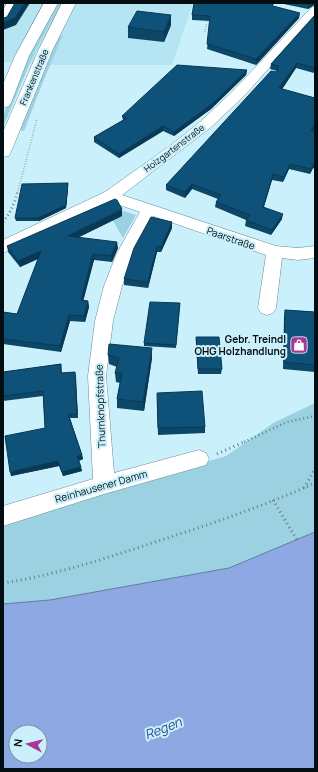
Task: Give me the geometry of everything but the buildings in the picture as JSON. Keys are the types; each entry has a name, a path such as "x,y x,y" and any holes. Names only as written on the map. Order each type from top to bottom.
{"main road":[{"name":"Frankenstraße","path":"3,103 22,56 51,3"},
{"name":"Frankenstraße","path":"3,152 46,49 69,3"}],"street":[{"path":"3,19 14,3"},
{"name":"Holzgartenstraße","path":"3,247 110,196 205,125 239,93 308,18"},
{"path":"110,196 149,210"},
{"name":"Paarstraße","path":"149,210 275,252 298,254 315,252"},
{"name":"Thurnknopfstraße","path":"104,485 98,376 104,321 113,286 125,253 149,210"},
{"path":"267,308 275,252"},
{"name":"Reinhausener Damm","path":"3,516 104,485 199,459"}],"path":[{"path":"205,32 207,17"},
{"path":"3,222 9,215 14,205 38,114"},
{"path":"199,459 222,452 287,422 315,416"},
{"path":"304,488 315,468"},
{"path":"3,583 20,581 95,562 220,521 315,483"},
{"path":"273,500 297,540"}],"shaded area":[{"path":"3,3 193,3 172,65 57,65 3,62"},
{"path":"55,3 61,3 36,49 3,127 3,116 22,67"},
{"path":"63,35 24,131 19,130 56,37"},
{"path":"105,207 111,207 136,215 123,238"},
{"path":"315,403 315,532 229,568 50,600 3,604 3,525 226,456 275,422"}],"water":[{"name":"Regen","path":"315,532 315,769 3,769 3,604 50,600 229,568"}],"place":[{"name":"Gebr. Treindl OHG Holzhandlung","path":"299,345"}]}
